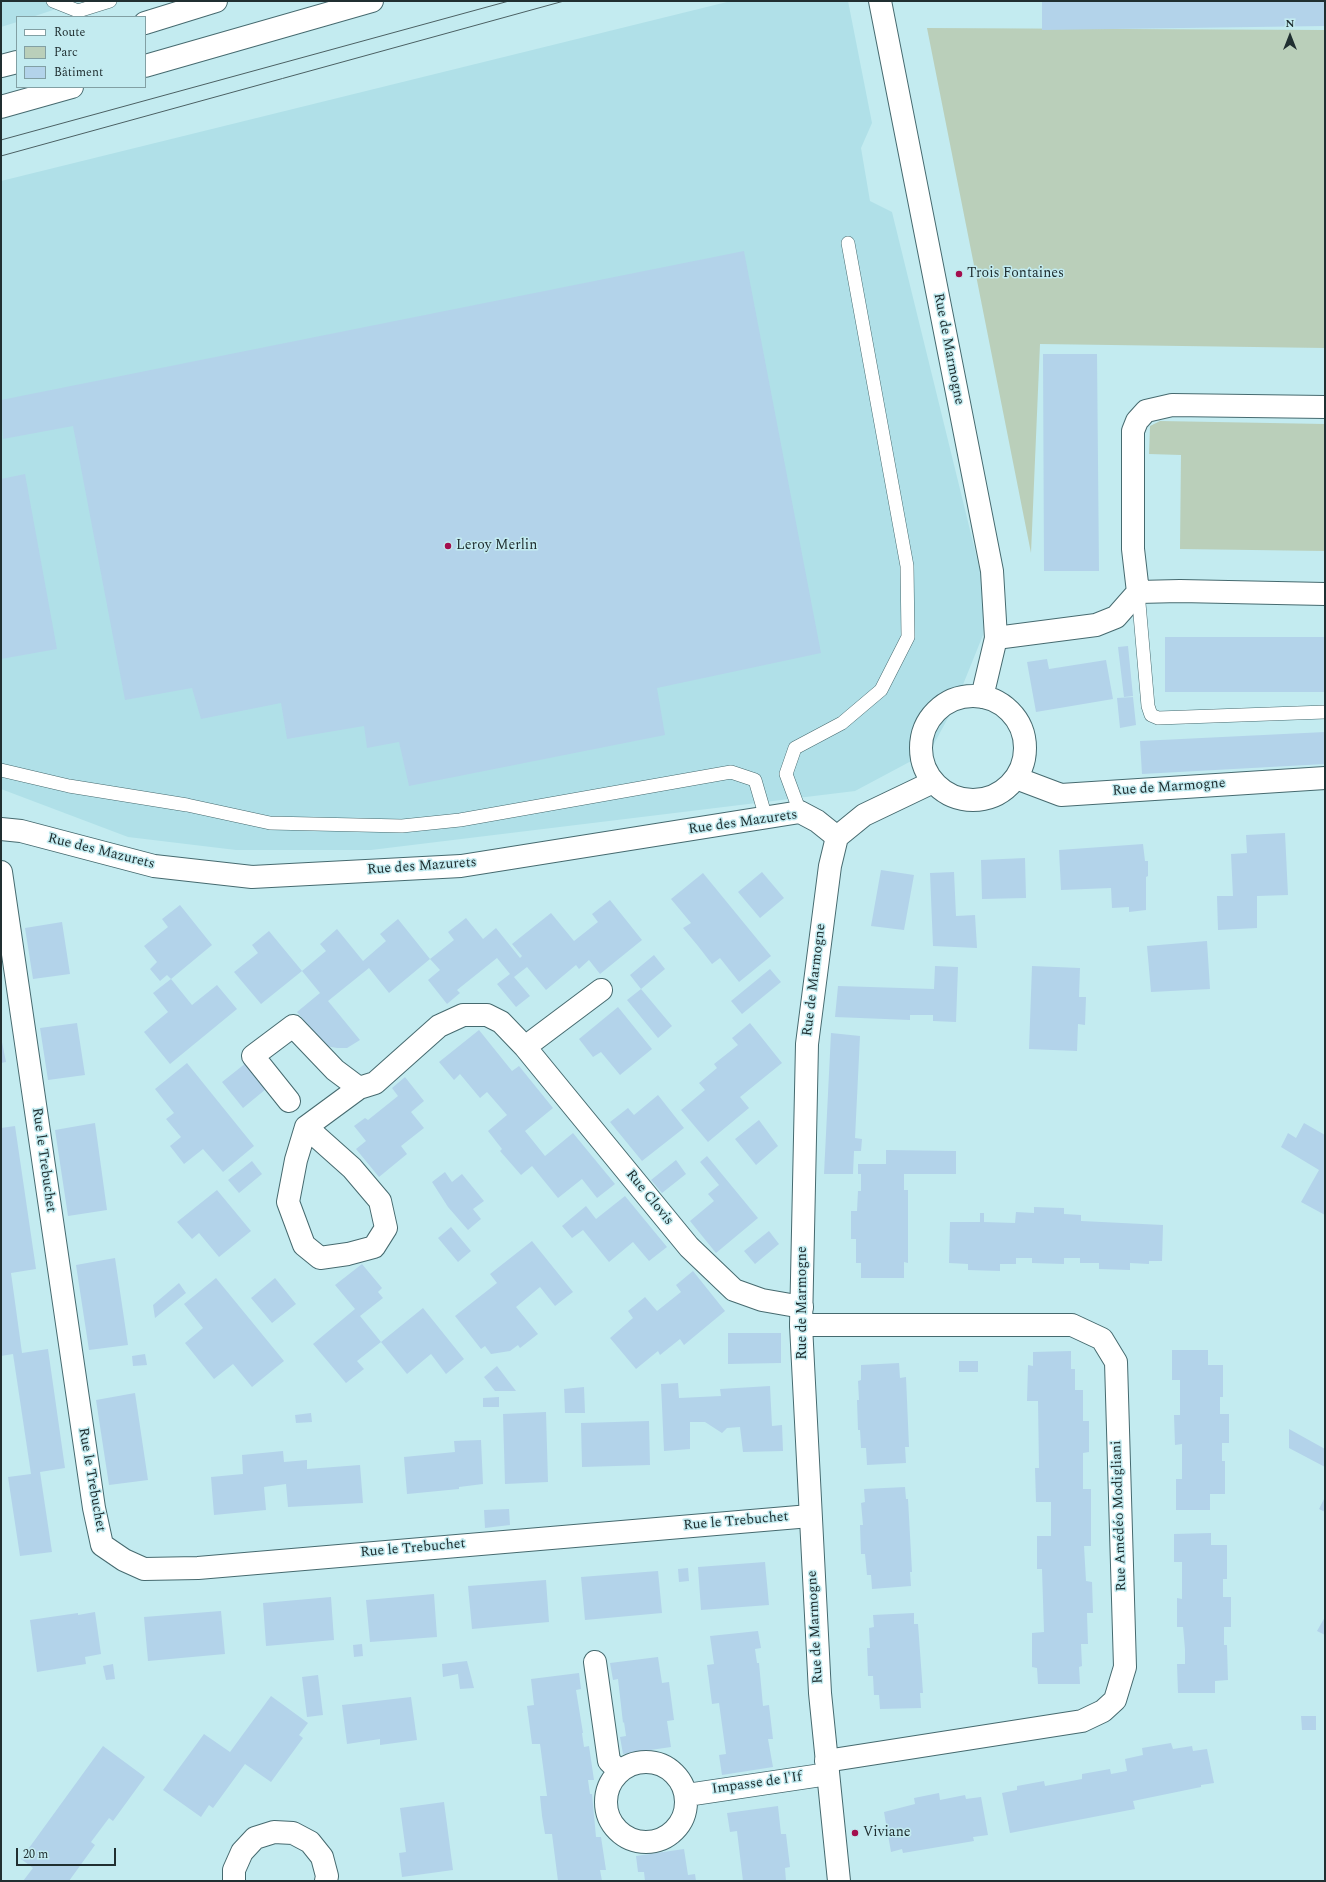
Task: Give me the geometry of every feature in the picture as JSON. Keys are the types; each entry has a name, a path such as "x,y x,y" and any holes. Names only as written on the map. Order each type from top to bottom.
{"street":[{"path":"146,23 216,1"},
{"path":"146,66 372,1"},
{"name":"Rue de Marmogne","path":"880,1 992,571 996,638 982,697"},
{"path":"1,66 16,62"},
{"path":"1,107 68,88"},
{"path":"1138,592 1133,549 1133,431 1137,421 1146,411 1172,405 1325,406"},
{"path":"996,638 1096,624 1116,617 1138,592 1180,591 1325,594"},
{"path":"966,696 982,697 998,702 1012,713 1021,728 1025,745 1023,762 1016,778 1005,790 991,797 975,800 960,798 945,792 933,782 924,769 920,753 921,738 927,723 937,710 950,701 966,696"},
{"name":"Rue de Marmogne","path":"1016,778 1061,795 1325,778"},
{"path":"837,837 864,815 933,782"},
{"name":"Rue des Mazurets","path":"1,829 21,831 154,866 252,877 461,866 800,812 817,821 837,837"},
{"name":"Rue de Marmogne","path":"837,837 830,866 807,1044 802,1316 810,1516 819,1670 839,1881"},
{"name":"Rue le Trebuchet","path":"1,872 94,1508 102,1545 124,1560 144,1569 198,1568 810,1516"},
{"path":"525,1047 601,990"},
{"name":"Rue Clovis","path":"306,1127 367,1086 439,1026 463,1015 487,1015 501,1022 525,1047 689,1247 734,1290 802,1316"},
{"path":"289,1101 253,1056 293,1026 335,1070 367,1086"},
{"path":"306,1127 352,1168 380,1201 386,1228 374,1247 348,1254 320,1258 304,1245 288,1202 296,1160 306,1127"},
{"name":"Rue Amédéo Modigliani","path":"802,1316 1072,1325 1102,1339 1116,1362 1125,1667 1115,1700 1103,1711 1082,1722 827,1767"},
{"path":"595,1662 609,1761 619,1771"},
{"path":"650,1761 665,1765 677,1774 687,1795 687,1810 682,1822 671,1834 652,1842 626,1838 615,1828 607,1813 606,1795 610,1784 619,1771 632,1764 650,1761"},
{"name":"Impasse de l'If","path":"687,1795 827,1767"},
{"path":"234,1881 234,1870 242,1852 255,1838 274,1832 293,1833 310,1842 322,1857 327,1876 326,1881"}],"lane":[{"path":"53,1 78,11 110,1"},
{"path":"800,812 786,774 795,748 842,723 881,690 908,637 907,566 848,243"},
{"path":"1138,592 1150,715 1158,718 1325,712"},
{"path":"1,770 69,786 187,805 270,823 402,826 460,820 731,772 754,780 766,818"}],"shaded area":[{"path":"1,1 80,1 35,16 16,16 16,22 1,27"},
{"path":"731,1 848,1 872,123 861,148 870,201 892,212 983,583 983,635 954,707 930,751 855,791 371,850 236,850 128,837 1,789 1,181"}],"green space":[{"path":"927,28 1325,30 1325,348 1040,344 1031,553"},
{"path":"1160,421 1325,424 1325,551 1180,549 1181,455 1149,454 1150,426"}],"building":[{"path":"1042,1 1325,1 1325,26 1042,30"},
{"name":"Leroy Merlin","path":"744,251 821,653 657,688 665,735 409,786 399,742 367,748 364,726 287,739 281,703 201,719 192,688 125,700 73,426 3,439 1,400"},
{"path":"1043,354 1097,354 1099,571 1044,571"},
{"path":"25,474 57,649 1,659 1,479"},
{"path":"1165,637 1325,637 1325,692 1165,692"},
{"path":"1128,646 1133,696 1124,697 1118,647"},
{"path":"1047,659 1049,669 1106,660 1113,699 1036,712 1027,662"},
{"path":"1133,697 1136,725 1120,728 1117,698"},
{"path":"1325,732 1325,764 1142,774 1140,741"},
{"path":"1285,833 1288,895 1257,896 1257,928 1218,930 1217,896 1233,896 1231,854 1247,853 1246,835"},
{"path":"1143,844 1145,861 1148,861 1148,876 1146,877 1146,910 1129,912 1129,907 1112,908 1111,888 1061,890 1059,850"},
{"path":"1025,858 1026,898 982,899 981,860"},
{"path":"881,870 914,875 904,930 871,926"},
{"path":"762,872 784,898 760,918 738,892"},
{"path":"954,872 956,916 975,915 977,948 933,946 930,873"},
{"path":"703,873 771,956 739,982 720,958 712,964 683,928 691,923 671,899"},
{"path":"610,900 642,940 600,974 589,960 579,969 576,965 546,990 527,967 514,977 530,996 516,1007 497,984 510,974 497,958 457,990 460,993 447,1004 428,980 440,970 430,959 454,940 448,932 466,918 483,939 496,928 520,958 522,956 512,944 551,913 574,941 598,922 592,914"},
{"path":"180,905 212,945 171,979 167,975 160,981 150,969 157,962 144,946 168,927 162,919"},
{"path":"398,919 430,959 389,993 369,968 328,1001 360,1040 347,1048 326,1046 297,1012 320,993 302,971 326,951 320,944 337,929 363,961 386,941 380,934"},
{"path":"62,922 70,974 33,979 25,928"},
{"path":"269,931 302,971 261,1004 234,972 258,953 252,945"},
{"path":"1207,941 1210,989 1151,992 1147,946"},
{"path":"654,955 665,969 641,989 630,975"},
{"path":"935,966 958,967 956,1022 933,1021 933,1015 910,1015 910,1020 835,1017 838,986 934,989"},
{"path":"1032,966 1080,968 1079,997 1086,997 1085,1025 1078,1024 1077,1051 1029,1049"},
{"path":"770,969 781,982 742,1014 731,1001"},
{"path":"171,979 192,1005 217,985 237,1009 170,1064 144,1032 168,1012 153,993"},
{"path":"641,989 672,1026 658,1038 627,1000"},
{"path":"618,1007 652,1049 620,1075 601,1052 593,1057 579,1039"},
{"path":"77,1023 85,1075 48,1080 40,1028"},
{"path":"750,1023 782,1063 740,1097 749,1108 708,1142 681,1110 705,1090 699,1083 717,1068 714,1064 738,1045 732,1038"},
{"path":"479,1030 512,1071 519,1066 553,1108 525,1131 545,1156 573,1133 615,1184 597,1198 582,1179 558,1198 532,1166 521,1175 500,1151 502,1149 488,1131 507,1115 487,1092 480,1098 460,1074 454,1080 439,1062"},
{"path":"831,1033 860,1036 855,1138 862,1139 861,1151 854,1151 853,1174 824,1174"},
{"path":"1,1037 6,1062 1,1063"},
{"path":"187,1063 254,1146 223,1172 203,1149 184,1164 170,1146 181,1137 166,1119 174,1113 155,1089"},
{"path":"246,1063 266,1089 243,1108 222,1082"},
{"path":"405,1077 424,1101 411,1112 424,1128 401,1146 407,1154 379,1177 356,1149 366,1141 354,1126 365,1118 368,1120 398,1096 392,1088"},
{"path":"658,1095 684,1128 642,1161 610,1122 628,1108 634,1115"},
{"path":"759,1120 778,1146 756,1165 735,1139"},
{"path":"95,1123 107,1210 68,1216 55,1130"},
{"path":"1304,1123 1325,1135 1325,1215 1301,1202 1319,1170 1281,1147 1288,1133 1296,1138"},
{"path":"15,1126 36,1269 11,1273 22,1353 48,1349 65,1468 40,1472 52,1552 20,1556 8,1477 31,1474 13,1354 1,1356 1,1128"},
{"path":"886,1150 956,1151 956,1174 904,1174 904,1190 908,1190 908,1263 904,1262 904,1278 861,1278 861,1263 856,1263 856,1239 851,1239 851,1211 857,1211 858,1191 861,1191 861,1174 858,1174 858,1164 886,1164"},
{"path":"707,1156 758,1218 716,1253 690,1221 714,1201 708,1194 719,1185 700,1162"},
{"path":"676,1160 686,1174 662,1193 651,1180"},
{"path":"252,1161 262,1174 239,1193 228,1180"},
{"path":"445,1172 452,1182 462,1174 484,1201 473,1209 481,1219 468,1230 448,1207 432,1182"},
{"path":"217,1190 251,1231 219,1257 199,1233 192,1239 177,1222"},
{"path":"625,1196 667,1247 649,1261 633,1242 609,1262 583,1230 572,1238 562,1226 586,1206 596,1219"},
{"path":"1034,1207 1064,1208 1064,1214 1081,1215 1081,1221 1163,1225 1162,1261 1149,1261 1149,1264 1130,1263 1130,1270 1099,1269 1099,1263 1080,1263 1080,1258 1064,1258 1063,1264 1032,1263 1032,1258 1016,1258 1016,1264 1000,1264 1000,1271 968,1270 968,1264 949,1263 950,1222 980,1222 980,1213 984,1213 984,1222 1015,1223 1016,1212 1034,1213"},
{"path":"451,1227 471,1251 458,1262 438,1238"},
{"path":"769,1231 779,1244 755,1264 744,1251"},
{"path":"532,1241 573,1292 555,1306 540,1287 516,1307 538,1334 520,1348 518,1345 510,1351 491,1354 485,1346 481,1349 455,1316 497,1283 490,1274"},
{"path":"115,1258 128,1345 89,1350 76,1265"},
{"path":"362,1264 382,1288 378,1292 383,1298 360,1316 381,1342 357,1361 364,1369 346,1383 313,1344 355,1309 335,1285"},
{"path":"693,1271 725,1311 684,1345 680,1339 660,1355 658,1351 636,1369 610,1338 633,1318 628,1311 645,1297 657,1311 681,1292 676,1285"},
{"path":"216,1278 284,1361 252,1387 233,1364 214,1379 185,1343 203,1328 184,1304"},
{"path":"275,1278 296,1304 272,1323 251,1298"},
{"path":"179,1283 186,1293 155,1318 153,1305"},
{"path":"423,1308 464,1359 446,1374 431,1354 407,1374 381,1342"},
{"path":"728,1333 781,1333 781,1363 728,1364"},
{"path":"1172,1350 1208,1350 1208,1365 1223,1365 1223,1397 1220,1397 1220,1414 1229,1414 1229,1443 1222,1443 1222,1461 1225,1461 1225,1494 1210,1494 1210,1510 1176,1510 1176,1479 1182,1479 1182,1444 1175,1445 1174,1415 1180,1415 1180,1380 1172,1380"},
{"path":"1071,1351 1071,1369 1075,1369 1075,1390 1083,1390 1083,1421 1089,1421 1089,1452 1083,1453 1083,1489 1091,1489 1091,1546 1084,1546 1086,1581 1092,1582 1093,1613 1087,1613 1088,1644 1081,1644 1082,1666 1079,1667 1080,1684 1038,1684 1037,1668 1032,1667 1032,1633 1044,1632 1042,1569 1037,1569 1037,1536 1051,1536 1051,1502 1036,1502 1035,1468 1039,1468 1038,1401 1027,1401 1028,1365 1033,1366 1033,1352"},
{"path":"145,1354 147,1365 133,1366 132,1356"},
{"path":"959,1361 978,1361 978,1372 959,1372"},
{"path":"899,1363 900,1378 906,1377 909,1447 905,1447 906,1463 867,1465 866,1448 861,1448 860,1430 858,1430 857,1400 859,1400 858,1381 861,1380 861,1365"},
{"path":"497,1366 516,1391 495,1391 484,1377"},
{"path":"678,1383 679,1398 721,1396 720,1389 770,1386 772,1426 782,1425 783,1451 743,1452 740,1427 727,1428 722,1433 705,1422 690,1422 690,1449 664,1451 661,1384"},
{"path":"584,1387 585,1413 565,1413 564,1389"},
{"path":"135,1393 148,1480 109,1485 96,1400"},
{"path":"499,1397 499,1407 483,1407 483,1398"},
{"path":"546,1412 548,1482 505,1484 503,1414"},
{"path":"311,1413 312,1422 296,1423 295,1415"},
{"path":"649,1421 650,1465 582,1467 581,1423"},
{"path":"1289,1429 1325,1449 1325,1467 1289,1448"},
{"path":"481,1440 483,1484 459,1487 459,1489 407,1494 404,1457 455,1452 454,1441"},
{"path":"283,1451 284,1462 307,1460 307,1469 360,1465 363,1503 288,1507 286,1484 264,1487 266,1510 214,1515 211,1477 243,1474 242,1455"},
{"path":"905,1487 906,1499 908,1499 912,1572 910,1572 911,1586 872,1589 871,1575 867,1575 865,1554 861,1554 860,1525 863,1525 861,1503 865,1502 864,1489"},
{"path":"1325,1497 1325,1512 1319,1509"},
{"path":"509,1509 510,1525 485,1528 484,1510"},
{"path":"1211,1533 1211,1545 1227,1545 1227,1579 1223,1579 1223,1597 1231,1597 1231,1627 1224,1627 1224,1645 1227,1645 1228,1680 1215,1681 1215,1693 1178,1693 1177,1664 1185,1664 1185,1649 1183,1627 1177,1627 1177,1598 1182,1599 1182,1562 1174,1562 1174,1534"},
{"path":"765,1562 769,1605 701,1610 698,1567"},
{"path":"688,1568 689,1581 679,1582 678,1569"},
{"path":"658,1571 662,1613 585,1620 581,1577"},
{"path":"546,1580 549,1622 472,1629 468,1586"},
{"path":"434,1594 437,1637 370,1642 366,1600"},
{"path":"331,1597 334,1640 266,1646 263,1603"},
{"path":"221,1611 225,1654 148,1661 144,1617"},
{"path":"95,1612 101,1654 85,1657 86,1664 37,1672 30,1620"},
{"path":"914,1613 914,1624 918,1624 923,1693 920,1693 921,1708 880,1709 879,1695 874,1695 873,1676 868,1676 867,1648 870,1648 869,1628 874,1627 873,1615"},
{"path":"1325,1617 1325,1635 1317,1631"},
{"path":"758,1631 761,1648 755,1649 757,1663 759,1663 763,1706 769,1705 773,1739 768,1739 773,1767 722,1775 719,1755 726,1754 719,1703 712,1704 707,1665 714,1664 710,1636"},
{"path":"362,1644 363,1656 354,1657 353,1645"},
{"path":"658,1657 662,1683 669,1682 674,1720 667,1721 671,1747 623,1754 620,1737 626,1736 618,1679 613,1680 610,1663"},
{"path":"467,1661 474,1688 460,1689 458,1674 443,1677 442,1664"},
{"path":"113,1664 115,1679 106,1680 103,1666"},
{"path":"579,1673 581,1689 576,1690 582,1733 584,1747 589,1746 594,1780 588,1780 590,1794 592,1794 596,1837 601,1837 606,1870 600,1870 602,1881 558,1881 552,1834 545,1834 542,1816 540,1796 547,1796 540,1744 532,1744 527,1706 534,1705 531,1679"},
{"path":"318,1675 323,1715 307,1717 302,1677"},
{"path":"271,1696 308,1723 299,1735 303,1738 271,1782 245,1764 213,1808 209,1805 201,1817 163,1790 204,1734 230,1752"},
{"path":"411,1697 417,1740 380,1745 380,1739 347,1744 342,1705"},
{"path":"1301,1716 1316,1716 1316,1730 1302,1730"},
{"path":"1171,1743 1173,1749 1192,1746 1193,1751 1207,1749 1214,1783 1133,1801 1135,1809 1010,1833 1002,1793 1017,1790 1017,1786 1044,1781 1045,1786 1082,1779 1082,1774 1110,1769 1111,1774 1127,1771 1125,1759 1143,1755 1142,1748"},
{"path":"103,1746 145,1777 113,1821 109,1818 91,1842 95,1845 69,1881 23,1881 33,1868 21,1859"},
{"path":"939,1793 940,1800 965,1795 966,1799 981,1797 988,1835 973,1837 974,1841 903,1853 902,1849 891,1852 884,1812 915,1804 914,1798"},
{"path":"444,1802 453,1870 402,1877 399,1853 406,1852 400,1808"},
{"path":"778,1806 781,1834 786,1834 790,1867 785,1868 786,1881 743,1881 737,1831 730,1832 727,1813"},
{"path":"684,1849 688,1875 695,1874 696,1881 645,1881 644,1872 638,1872 636,1856"}],"tram line":[{"path":"1,140 509,1"},
{"path":"1,156 564,1"}],"place":[{"name":"Trois Fontaines","path":"959,274"},
{"name":"Leroy Merlin","path":"448,546"},
{"name":"Viviane","path":"855,1833"}]}
